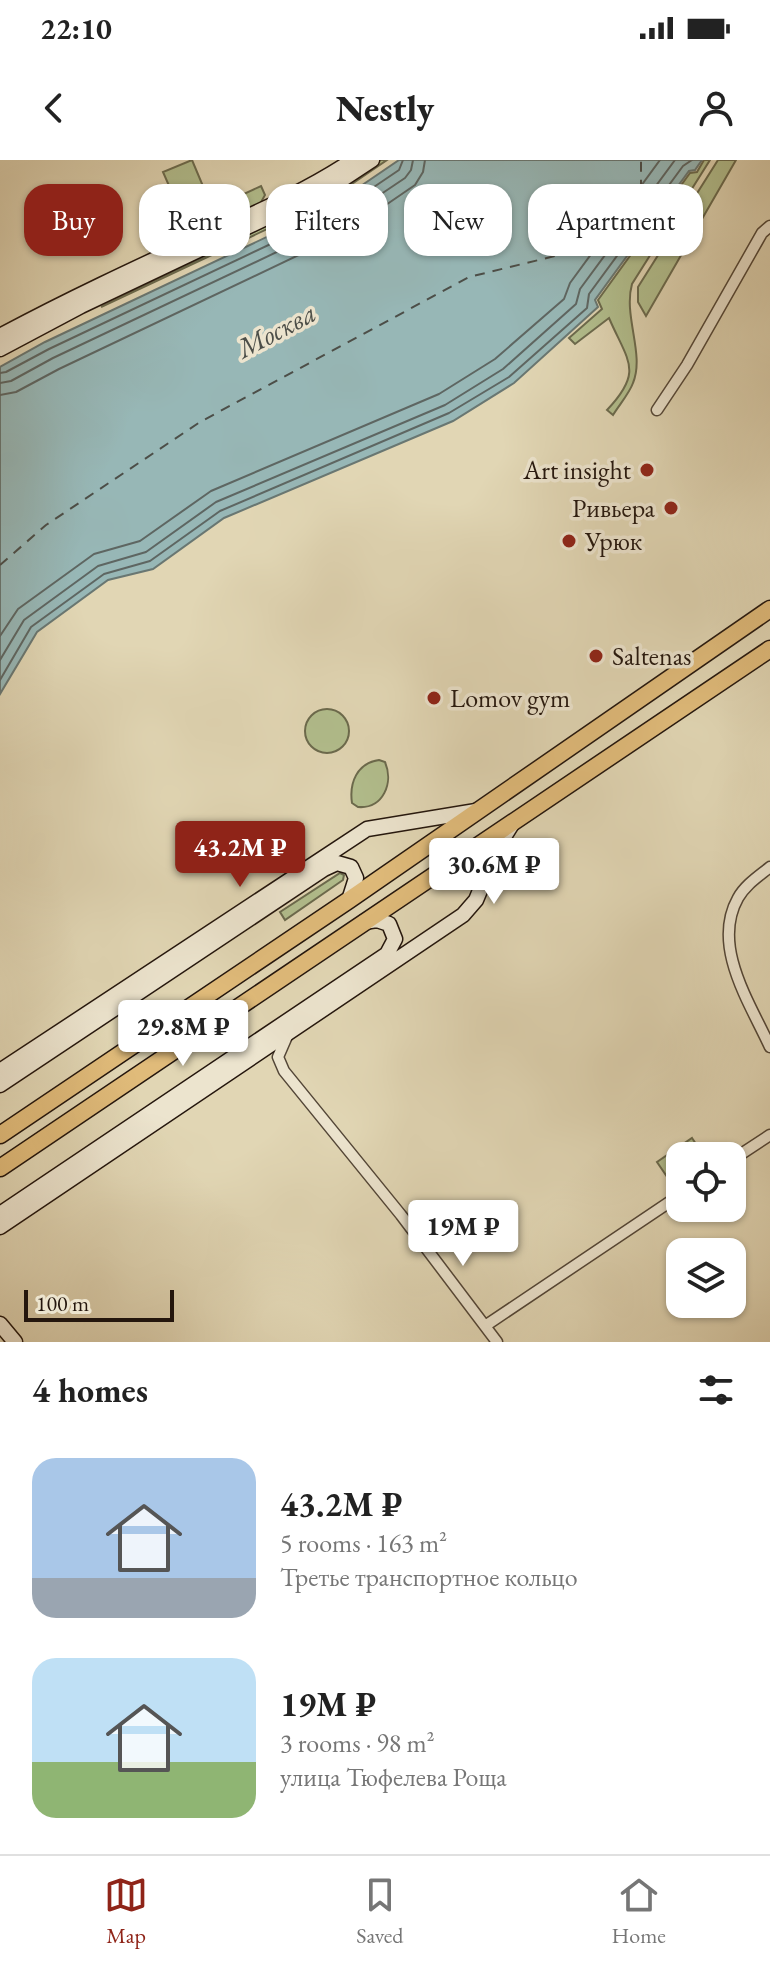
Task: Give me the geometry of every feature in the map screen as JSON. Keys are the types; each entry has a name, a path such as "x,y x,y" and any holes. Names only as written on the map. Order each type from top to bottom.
{"main road":[{"path":"0,336 75,296 276,203 353,160"},
{"path":"0,349 85,304 331,187 372,160"},
{"path":"0,1135 349,900 770,609"},
{"path":"0,1168 770,649"},
{"path":"0,1071 367,829 476,811"},
{"path":"0,1227 463,915 476,900 499,845 513,824"},
{"path":"0,1085 324,869 337,863 351,867 356,878 349,900"},
{"path":"0,1214 387,954 395,939 389,924 377,920 363,923"},
{"path":"0,1324 15,1342"}],"street":[{"path":"657,410 687,365 762,233 770,226"},
{"path":"770,867 739,896 729,934 737,974 770,1047"},
{"path":"288,1034 278,1057 284,1071 401,1215 497,1342"},
{"path":"746,1151 770,1135"},
{"path":"485,1326 666,1204"}],"green space":[{"path":"192,160 202,184 168,184 163,172"},
{"path":"380,160 387,160 352,184 344,184"},
{"path":"704,160 710,160 695,184 682,184 690,173 697,172"},
{"path":"718,160 736,160 703,217 703,184"},
{"path":"261,186 265,195 260,204 250,208 250,191"},
{"path":"266,226 266,230 250,237 250,234"},
{"path":"205,256 210,256 101,307"},
{"path":"630,256 650,256 632,284 630,296 636,372 631,387 613,415 607,410 626,385 629,366 609,318 575,344 569,338 602,309 598,300"},
{"path":"658,256 681,256 646,316 638,302 638,287"},
{"path":"327,709 342,716 349,731 342,746 327,753 312,746 305,731 312,716"},
{"path":"379,760 385,762 387,770 384,793 374,804 358,807 352,803 353,781 365,765"},
{"path":"340,873 344,875 343,880 285,920 280,912"},
{"path":"666,1156 666,1175 657,1162"}],"water":[{"name":"Москва","path":"399,160 702,160 680,184 528,184 528,256 627,256 595,300 598,307 514,383 453,421 224,518 153,569 108,580 37,632 0,694 0,367 45,342 227,256 250,256 250,245 266,237 266,256 388,256 388,184 364,184"}],"ferry route":[{"path":"0,565 46,525 200,422 469,277 641,235 641,160"}],"place":[{"name":"Art insight","path":"647,470"},
{"name":"Ривьера","path":"671,508"},
{"name":"Урюк","path":"569,541"},
{"name":"Saltenas","path":"596,656"},
{"name":"Lomov gym","path":"434,698"}]}
